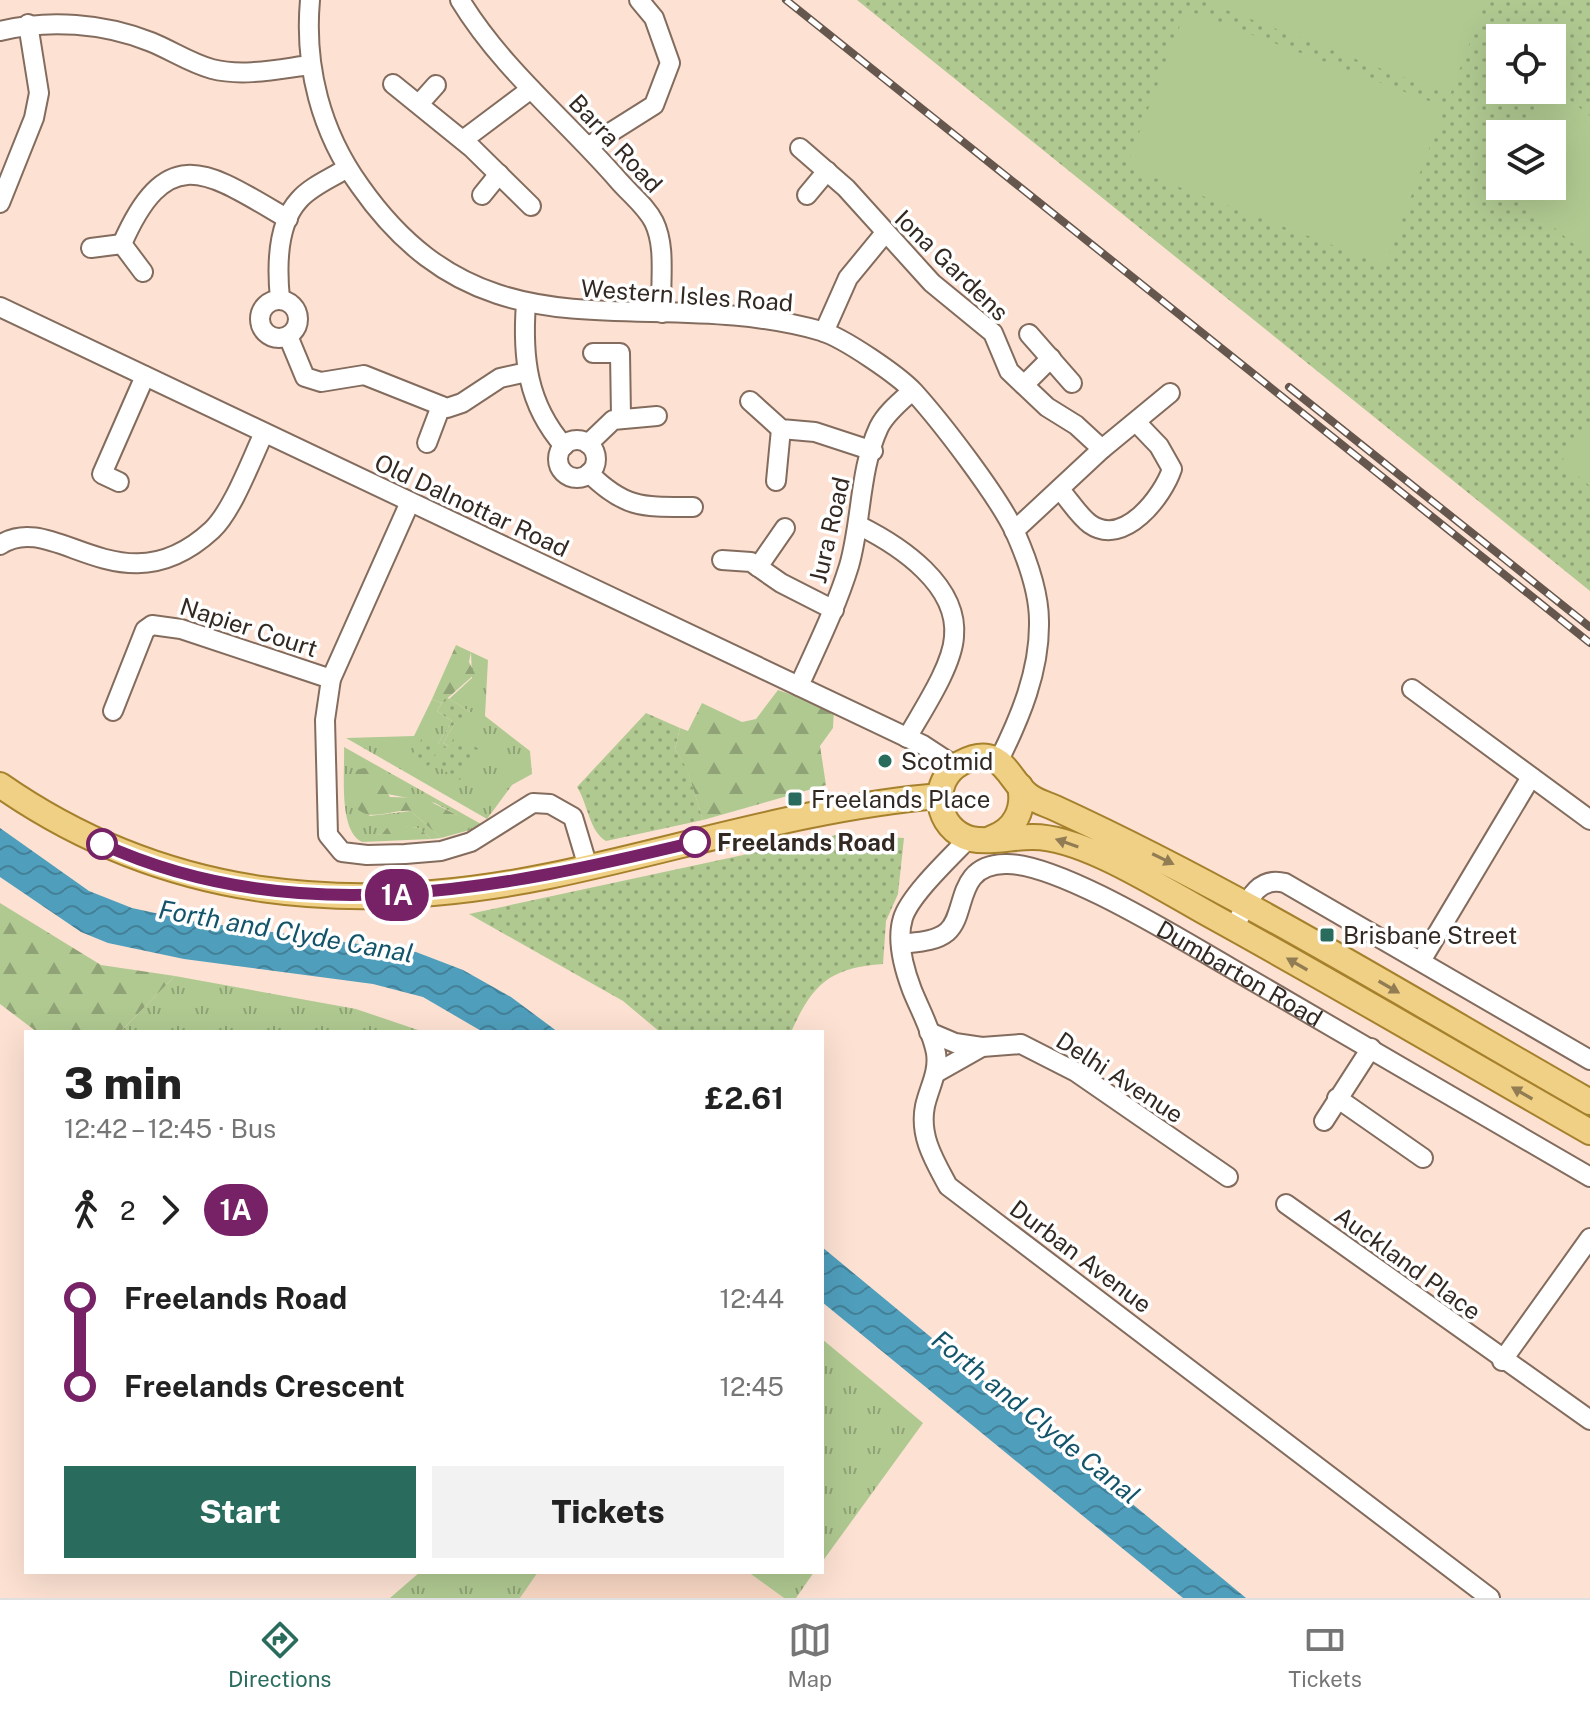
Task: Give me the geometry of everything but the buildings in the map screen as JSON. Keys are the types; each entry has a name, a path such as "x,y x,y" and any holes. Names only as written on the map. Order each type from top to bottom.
{"main road":[{"path":"1020,786 1022,802 1017,818 1007,831 981,838 949,826 942,812 940,796 944,780 955,766 976,758 998,762 1011,772 1031,797 1179,866 1590,1102"},
{"path":"0,785 57,821 117,850 190,876 262,891 388,895 508,883 833,808 940,796"},
{"name":"Dumbarton Road","path":"981,838 1036,837 1063,841 1159,887 1590,1132"}],"street":[{"name":"Western Isles Road","path":"310,0 310,65 328,131 347,168 395,233 431,261 464,281 526,303 575,312 662,313 761,320 824,332 912,391 1014,531 1034,585 1039,619 1038,642 1019,719 998,762"},
{"name":"Barra Road","path":"460,0 479,30 531,89 589,146 655,223 661,245 662,313"},
{"path":"589,146 654,105 670,63 654,18 639,0"},
{"path":"0,31 28,24 106,29 150,42 214,70 252,72 310,65"},
{"path":"0,203 34,118 39,93 28,24"},
{"path":"393,84 463,140 531,206"},
{"path":"419,104 436,85"},
{"path":"463,140 531,89"},
{"name":"Iona Gardens","path":"800,148 827,171 942,292 993,333 1009,371 1102,449"},
{"path":"280,299 277,270 288,219 297,202 308,192 347,168"},
{"path":"807,195 827,171"},
{"path":"122,244 138,208 154,188 170,178 197,174 215,177 288,219"},
{"path":"482,195 499,174"},
{"path":"824,332 848,278 885,233"},
{"path":"91,248 122,244"},
{"path":"122,244 143,272"},
{"path":"280,299 295,307 298,314 296,328 288,336 272,337 261,326 262,310 273,300 280,299"},
{"path":"526,303 523,343 536,406 564,446"},
{"name":"Old Dalnottar Road","path":"0,307 915,741 955,766"},
{"path":"1029,334 1072,383"},
{"path":"288,336 305,377 321,382 364,375 441,406 462,403 500,378 527,372"},
{"path":"593,353 620,353 621,417"},
{"path":"1024,385 1051,358"},
{"path":"119,482 102,474 145,376"},
{"name":"Jura Road","path":"799,686 834,610 860,526 864,482 879,427 912,391"},
{"path":"1014,531 1061,491 1102,449 1170,393"},
{"path":"750,401 781,429 815,432 873,451"},
{"path":"427,443 441,406"},
{"path":"588,444 605,425 621,417 657,416"},
{"path":"1061,491 1091,525 1114,530 1136,520 1166,490 1172,469 1159,446 1136,422"},
{"path":"776,481 781,429"},
{"path":"0,545 8,539 31,536 119,565 150,564 176,555 214,529 264,433"},
{"path":"574,441 588,444 596,461 589,473 574,478 562,471 558,459 564,446 574,441"},
{"path":"589,473 609,493 628,503 693,507"},
{"path":"410,502 331,679 325,720 328,835 342,852 367,855 441,851 471,842 533,803 550,804 573,817 588,867"},
{"path":"860,526 888,540 915,562 948,603 954,637 915,741"},
{"path":"758,567 785,528"},
{"path":"722,560 751,562 834,610"},
{"name":"Napier Court","path":"113,711 145,630 152,625 181,629 331,679"},
{"path":"1412,689 1590,820"},
{"path":"1421,961 1531,777"},
{"name":"Durban Avenue","path":"981,838 915,899 903,918 901,944 906,974 936,1053 936,1073 925,1107 923,1130 930,1153 948,1186 1490,1598"},
{"name":"Dumbarton Road","path":"901,944 930,940 949,931 955,921 964,887 980,872 1002,864 1048,873 1143,918 1590,1177"},
{"name":"Dumbarton Road","path":"1234,928 1247,904 1265,882 1285,883 1590,1060"},
{"path":"929,1032 955,1043 982,1047"},
{"name":"Delhi Avenue","path":"936,1073 982,1047 1021,1044 1076,1072 1228,1177"},
{"path":"1324,1121 1371,1048"},
{"path":"1337,1098 1423,1158"},
{"name":"Auckland Place","path":"1286,1204 1502,1361 1590,1420"},
{"path":"1502,1361 1590,1238"}],"shaded area":[{"path":"537,1574 751,1574 784,1598 520,1598"}],"green space":[{"path":"857,0 1590,0 1590,591"},
{"path":"1200,0 1486,0 1450,95"},
{"path":"1186,10 1445,107 1385,265 1126,167"},
{"path":"1566,97 1590,116 1590,258 1522,200 1566,200 1566,120 1531,120 1544,104 1566,104"},
{"path":"1590,428 1590,486 1561,462"},
{"path":"456,645 471,652 469,662 475,674 442,703 432,699"},
{"path":"471,652 488,660 485,716 530,751 532,774 512,785 487,819 346,738 414,736 432,699 442,703 437,711 452,721 438,744 447,749 449,746 443,743 455,723 472,713 449,699 472,678"},
{"path":"778,690 834,709 833,728 820,746 826,785 703,820 687,770 675,749 680,728 688,731 702,703 742,722 756,719"},
{"path":"446,697 472,713 463,727 455,723 443,743 449,746 456,735 479,749 460,780 437,766 447,749 441,746 426,770 409,760 424,735 438,744 452,721 437,711"},
{"path":"646,713 680,728 675,749 687,769 703,820 606,841 592,824 577,787"},
{"path":"344,747 481,824 470,830 457,815 435,803 387,794 369,816 411,811 441,838 431,839 419,828 390,825 382,834 369,836 362,842 354,836 346,814"},
{"path":"364,768 374,771 390,797 423,798 467,820 470,830 441,838 411,811 374,815 361,812 355,807 357,797 351,780 356,770"},
{"path":"390,824 419,828 431,839 362,842 369,835 382,834"},
{"path":"836,835 904,838 898,894 886,921 883,964 849,969 825,981 807,1001 792,1030 658,1030 623,1001 469,914"},
{"path":"0,903 101,965 175,976 122,1030 34,1030 0,1004"},
{"path":"175,976 356,1009 418,1030 122,1030"},
{"path":"824,1341 923,1423 824,1559"},
{"path":"418,1574 537,1574 520,1598 390,1598"},
{"path":"751,1574 813,1574 796,1598 784,1598"}],"water":[{"path":"0,828 89,891 132,908 192,921 416,952 463,970 511,997 555,1030 480,1030 423,997 373,984 184,959 108,943 81,932 0,877"},
{"path":"824,1249 1246,1598 1183,1598 824,1304"}],"railway":[{"path":"786,0 1590,643"},
{"path":"1289,387 1590,627"}],"bus line":[{"name":"1A","path":"102,844 153,865 226,885 294,894 356,896 432,892 508,883 695,842"}],"place":[{"name":"Scotmid","path":"885,761"},
{"name":"Freelands Place","path":"795,799"},
{"name":"Freelands Road","path":"695,842"},
{"name":"Brisbane Street","path":"1327,935"}],"water label":[{"name":"Forth and Clyde Canal","path":"286,931"},
{"name":"Forth and Clyde Canal","path":"1036,1417"}]}
